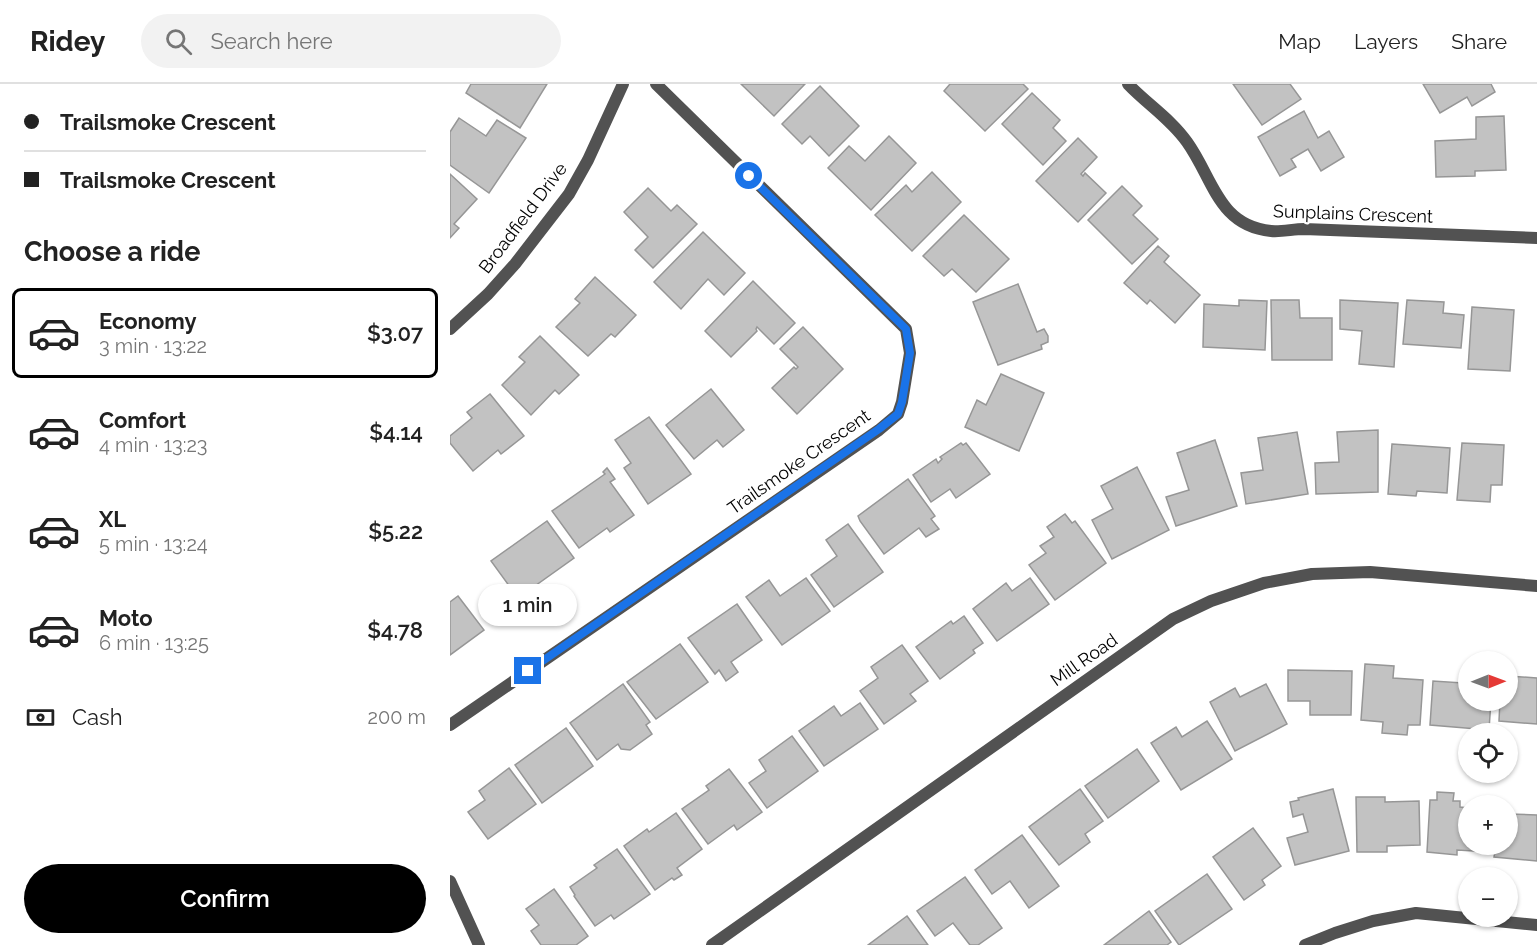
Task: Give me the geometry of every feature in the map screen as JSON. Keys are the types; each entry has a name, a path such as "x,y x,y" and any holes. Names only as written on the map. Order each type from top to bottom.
{"street":[{"name":"Broadfield Drive","path":"450,329 488,294 569,194 623,84"},
{"name":"Trailsmoke Crescent","path":"450,725 879,429 898,414 902,402 910,353 906,329 656,84"},
{"name":"Sunplains Crescent","path":"1128,84 1165,117 1188,142 1226,210 1248,225 1272,231 1304,229 1537,238"},
{"name":"Mill Road","path":"712,945 1173,619 1211,601 1264,583 1312,574 1370,572 1537,586"},
{"path":"450,881 479,945"},
{"path":"1305,945 1373,921 1416,914 1537,925"}],"building":[{"path":"471,84 547,84 520,128 466,93"},
{"path":"741,84 805,84 774,116"},
{"path":"950,84 1023,84 1028,89 985,131 944,91"},
{"path":"1233,84 1290,84 1301,99 1262,125"},
{"path":"1423,84 1491,84 1495,92 1472,106 1467,97 1440,113"},
{"path":"820,86 859,126 829,156 810,136 802,144 782,124"},
{"path":"1032,93 1060,120 1053,128 1066,141 1043,165 1002,124"},
{"path":"1304,111 1318,138 1329,131 1344,157 1321,171 1308,149 1291,159 1296,167 1280,176 1258,137"},
{"path":"1504,116 1506,170 1475,171 1475,176 1436,177 1435,141 1476,139 1476,117"},
{"path":"459,118 486,136 497,120 526,138 489,193 450,165 450,132"},
{"path":"889,136 916,163 871,210 828,168 849,146 865,161"},
{"path":"1078,138 1097,157 1081,174 1083,176 1085,173 1106,193 1078,222 1036,181"},
{"path":"932,172 961,202 912,251 875,215 906,185 912,192"},
{"path":"450,174 477,199 454,224 459,228 450,238"},
{"path":"1122,186 1142,206 1133,215 1158,239 1132,264 1088,220"},
{"path":"648,188 671,211 677,205 697,224 653,268 635,250 648,237 624,212"},
{"path":"964,215 1009,259 976,292 952,269 944,276 923,256"},
{"path":"703,232 745,273 724,295 708,279 681,309 654,282"},
{"path":"1158,246 1169,256 1164,262 1200,295 1175,323 1150,300 1147,304 1124,283"},
{"path":"595,277 636,315 615,337 611,334 588,356 556,327 580,303 575,299"},
{"path":"753,281 795,323 774,344 757,327 757,331 731,357 705,331"},
{"path":"1018,284 1037,332 1044,329 1048,342 1041,345 1042,349 998,365 973,302"},
{"path":"1239,300 1267,301 1265,350 1203,347 1204,304 1239,306"},
{"path":"1271,300 1299,300 1300,318 1332,318 1332,360 1272,360"},
{"path":"1340,300 1398,303 1394,367 1359,364 1362,331 1340,329"},
{"path":"1407,300 1444,302 1443,313 1464,315 1461,348 1403,344"},
{"path":"1472,307 1514,310 1510,371 1468,369"},
{"path":"803,327 843,369 797,414 772,388 794,367 796,369 798,367 780,349"},
{"path":"540,336 579,375 559,394 555,390 531,415 502,385 525,362 519,357"},
{"path":"1001,374 1044,393 1019,451 965,427 977,400 986,405"},
{"path":"711,389 744,430 723,447 717,440 694,459 666,425"},
{"path":"490,394 524,436 501,454 498,450 473,471 450,443 450,436 472,418 467,412"},
{"path":"649,417 691,474 648,504 624,468 631,463 615,440"},
{"path":"1378,430 1378,492 1316,494 1315,463 1339,462 1337,432"},
{"path":"1297,432 1308,494 1246,504 1241,473 1263,470 1258,438"},
{"path":"1215,440 1237,506 1176,526 1166,497 1189,490 1177,453"},
{"path":"961,443 963,445 966,443 990,474 956,498 950,489 931,502 913,475 936,459 938,463 942,459 940,457"},
{"path":"1462,443 1504,445 1502,485 1491,485 1490,502 1457,500"},
{"path":"1392,444 1450,448 1447,493 1417,491 1416,496 1388,494"},
{"path":"1137,467 1169,530 1112,559 1092,520 1113,509 1101,486"},
{"path":"607,468 615,479 610,482 634,515 610,532 607,528 579,548 552,511 605,474 603,472"},
{"path":"908,479 935,516 931,519 939,529 926,537 919,528 884,554 858,516"},
{"path":"1065,514 1072,523 1075,521 1106,563 1055,600 1029,565 1046,553 1040,546 1054,537 1047,527"},
{"path":"547,521 574,558 518,598 491,561"},
{"path":"848,524 883,572 834,607 811,575 837,556 826,540"},
{"path":"806,578 830,611 782,645 746,597 769,580 780,596"},
{"path":"1030,578 1049,604 997,641 973,609 1006,583 1012,591"},
{"path":"458,596 484,630 450,655 450,602"},
{"path":"737,604 762,640 731,662 738,672 726,681 719,670 715,674 688,638"},
{"path":"964,616 983,643 973,650 975,653 940,679 916,647 951,621 953,624"},
{"path":"680,644 708,682 656,719 627,682"},
{"path":"902,645 928,681 910,694 916,701 884,724 860,691 878,678 871,667"},
{"path":"1365,664 1394,666 1393,678 1423,680 1420,725 1408,725 1407,735 1382,733 1383,722 1361,720"},
{"path":"1288,670 1352,671 1351,715 1310,715 1310,701 1288,701"},
{"path":"1518,677 1537,678 1537,724 1499,721 1499,711 1518,711"},
{"path":"1433,681 1458,683 1458,711 1490,711 1489,723 1458,723 1458,727 1430,725"},
{"path":"623,684 650,722 646,725 652,734 630,750 621,749 618,744 597,760 570,723"},
{"path":"1266,684 1287,724 1235,751 1210,702 1235,688 1240,697"},
{"path":"860,703 878,729 824,766 799,731 834,706 841,716"},
{"path":"1207,721 1232,759 1181,790 1151,743 1176,727 1182,737"},
{"path":"566,728 593,766 542,803 515,765"},
{"path":"792,736 818,771 767,808 749,783 766,771 759,760"},
{"path":"1137,749 1159,781 1108,818 1085,786"},
{"path":"509,768 536,804 488,839 468,812 485,800 479,791"},
{"path":"729,769 762,812 737,830 734,825 708,844 682,809 709,790 706,786"},
{"path":"1080,789 1103,821 1085,834 1090,842 1059,865 1029,827"},
{"path":"1333,789 1349,851 1295,865 1287,838 1308,832 1303,814 1293,817 1290,802"},
{"path":"1437,792 1454,793 1453,801 1458,801 1457,855 1427,852 1430,800 1437,800"},
{"path":"1356,797 1385,797 1385,802 1419,801 1420,845 1387,846 1387,852 1357,852"},
{"path":"676,813 702,849 677,868 682,875 674,880 672,878 655,890 624,846 647,829 649,832"},
{"path":"1518,814 1537,815 1537,861 1494,857 1494,855 1518,855"},
{"path":"1253,828 1281,866 1262,880 1265,885 1244,900 1213,857"},
{"path":"1022,835 1059,886 1029,908 1010,881 992,894 975,870"},
{"path":"617,849 650,894 614,919 611,915 595,926 570,887 597,868 594,865"},
{"path":"1207,874 1232,909 1179,945 1155,911"},
{"path":"965,877 1002,928 978,945 970,945 953,923 935,936 917,911"},
{"path":"554,889 588,936 576,945 541,945 531,931 539,925 526,909"},
{"path":"1149,911 1171,942 1167,945 1104,945"},
{"path":"907,916 928,945 868,945"}],"route":[{"path":"528,671 898,414 910,353 906,329 749,176"}]}
